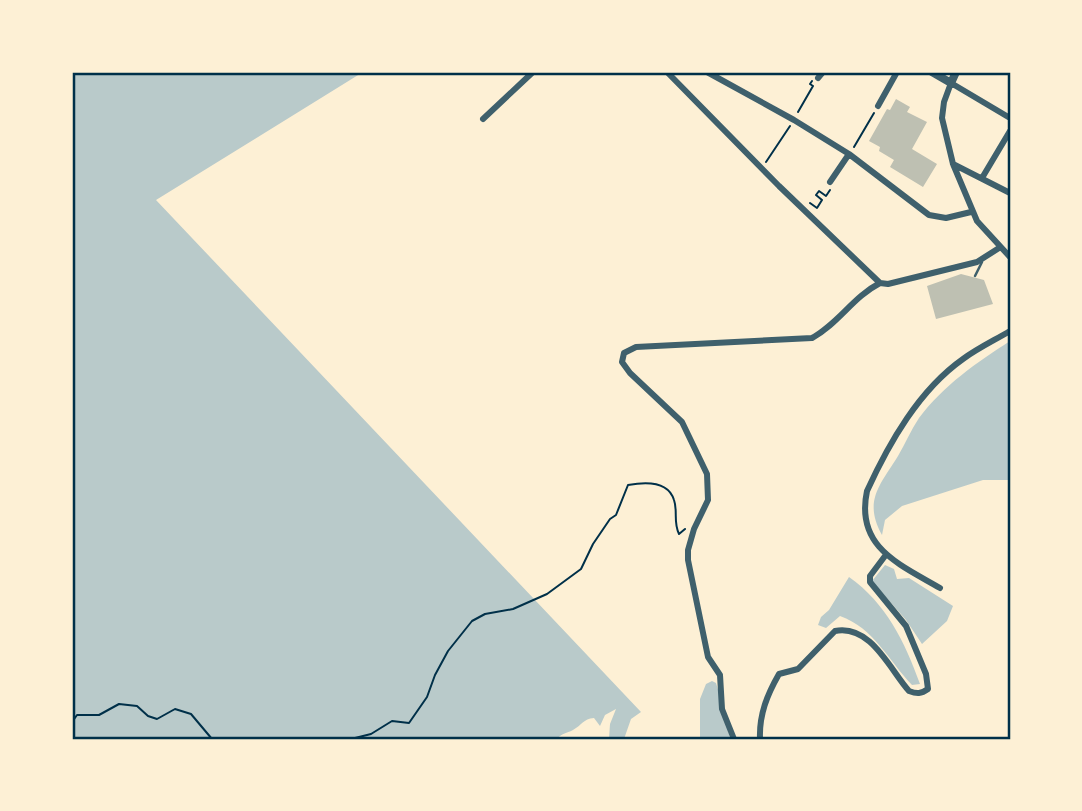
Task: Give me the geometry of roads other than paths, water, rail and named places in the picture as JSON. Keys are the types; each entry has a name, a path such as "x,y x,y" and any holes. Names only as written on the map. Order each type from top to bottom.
{"street":[{"path":"483,118 533,72"},
{"path":"667,72 779,186 880,283"},
{"path":"707,72 794,120 849,155 929,215 946,218 971,212"},
{"path":"878,106 897,72"},
{"path":"932,72 1010,118"},
{"path":"956,72 942,118 953,164 971,212 984,231 1010,257"},
{"path":"982,178 1010,131"},
{"path":"830,183 849,155"},
{"path":"953,164 1010,193"},
{"path":"734,739 722,709 720,675 708,657 688,560 690,541 708,500 707,474 687,429 630,373 622,362 624,353 636,346 812,338 823,332 862,293 880,283 888,284 984,259 999,248"},
{"path":"940,588 886,556 874,541 865,517 864,503 874,477 909,416 927,393 964,357 1010,331"},
{"path":"760,739 759,727 767,694 779,674 798,668 835,631 855,634 875,646 909,691 923,693 928,689 926,674 906,626 870,582 870,576 886,556"}],"lane":[{"path":"975,276 984,259"}]}
